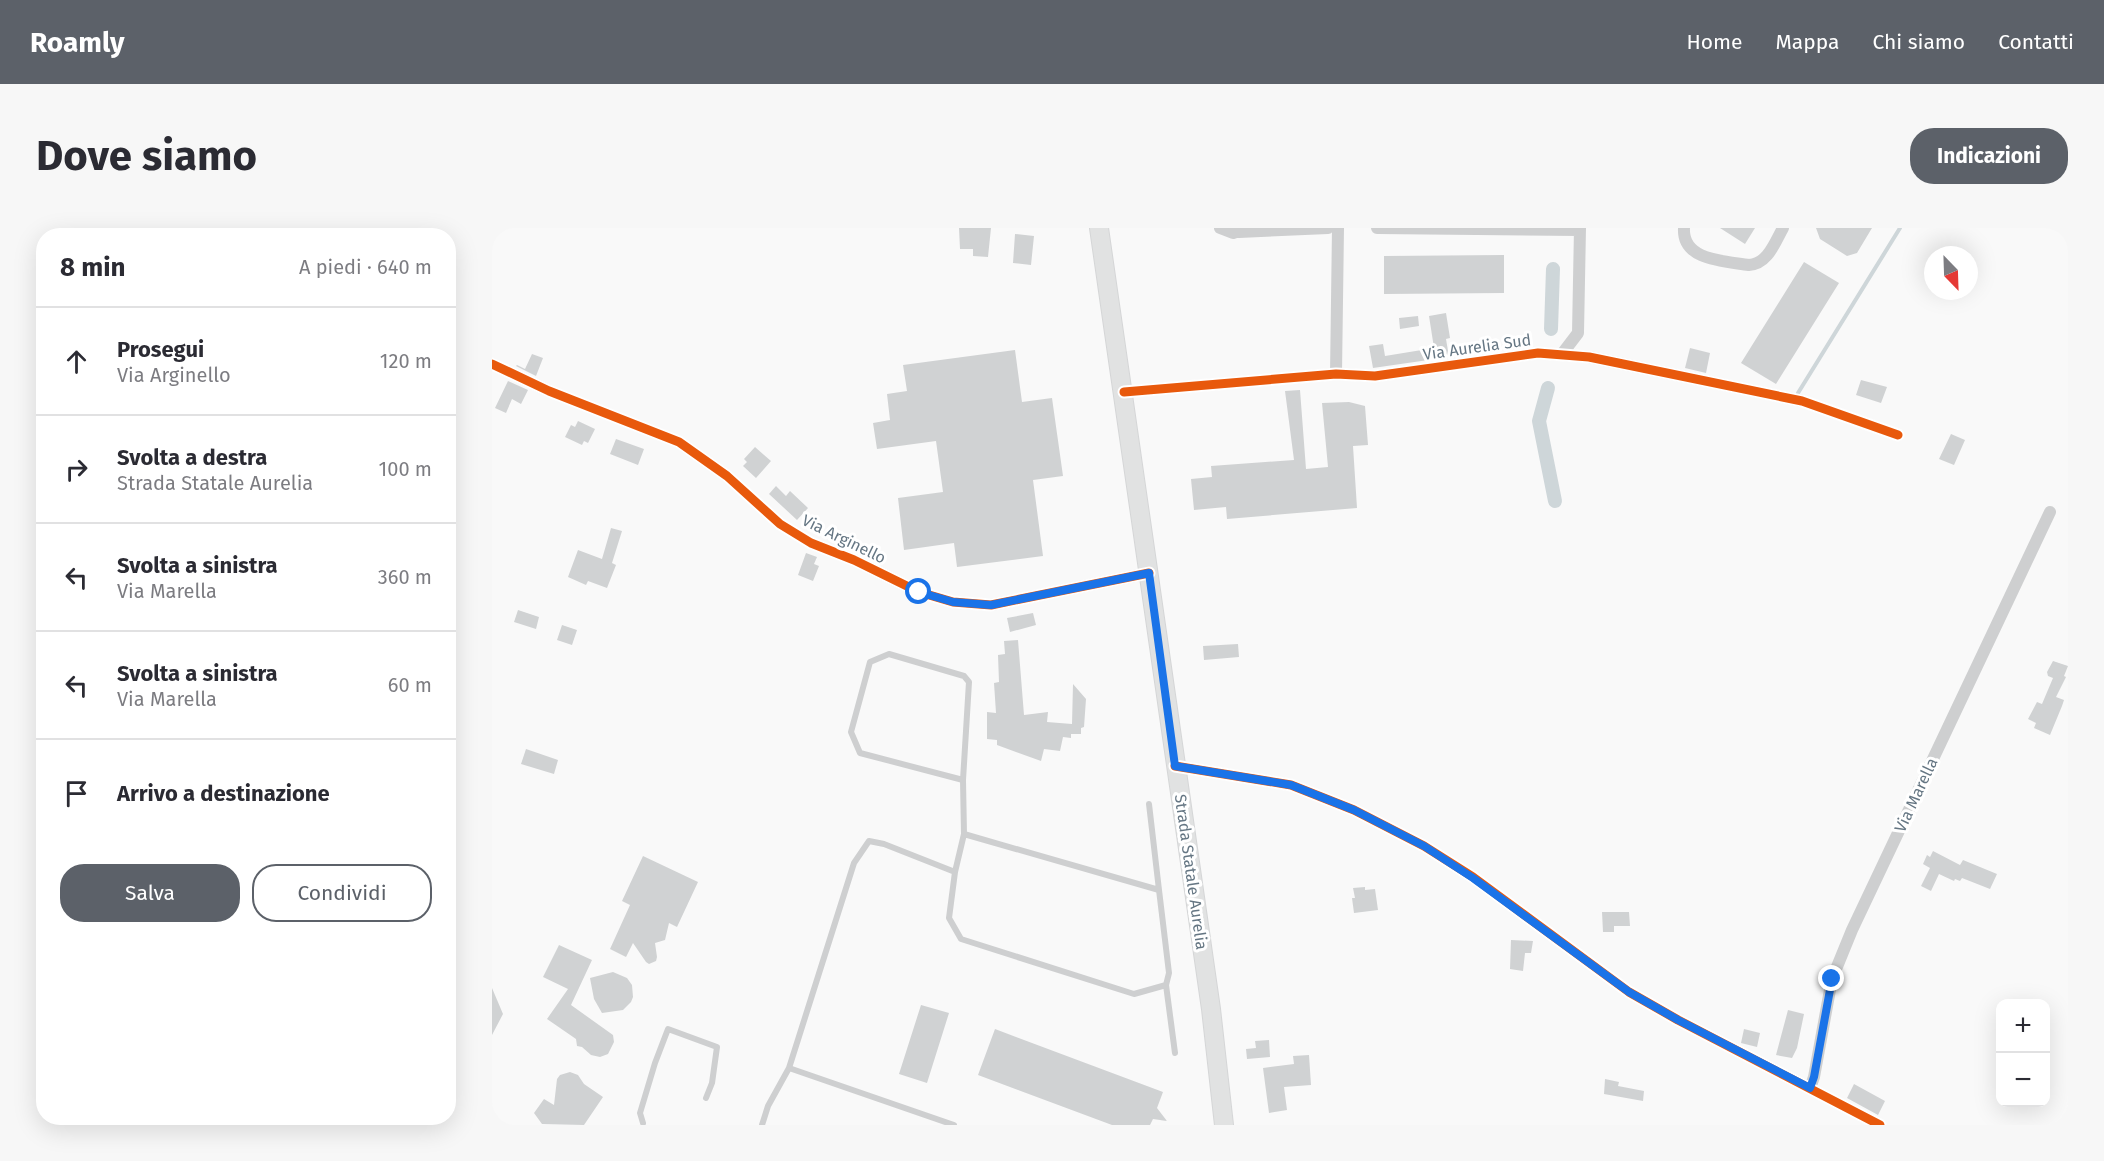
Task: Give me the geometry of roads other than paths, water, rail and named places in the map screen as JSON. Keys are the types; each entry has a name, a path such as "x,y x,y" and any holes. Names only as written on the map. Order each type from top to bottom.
{"main road":[{"name":"Strada Statale Aurelia","path":"1099,228 1211,1009 1224,1125"}],"street":[{"path":"1220,228 1228,232 1328,228"},
{"path":"1336,374 1338,228"},
{"path":"1377,228 1580,229 1578,333 1562,354"},
{"path":"1684,228 1683,237 1689,248 1703,257 1749,265 1764,261 1783,228"},
{"name":"Via Aurelia Sud","path":"1124,392 1336,374 1375,376 1538,353 1562,354 1589,357 1802,401 1898,435"},
{"name":"Via Arginello","path":"492,364 549,391 680,442 727,476 780,524 811,543 854,560 919,592 953,602 991,605 1149,573"},
{"name":"Via Marella","path":"1810,1088 1832,979 1852,930 2050,512"},
{"path":"1175,766 1291,785 1354,810 1424,846 1473,878 1629,992 1880,1125"}],"lane":[{"path":"963,780 860,753 850,732 870,662 889,654 964,676 969,682 963,780 964,834 955,872 949,918 961,939 1134,994 1166,985"},
{"path":"1149,804 1169,973 1166,985 1175,1053"},
{"path":"964,834 1159,890"},
{"path":"762,1125 768,1106 789,1068 854,863 869,842 884,844 955,872"},
{"path":"644,1124 640,1113 668,1029 717,1047 712,1083 706,1098"},
{"path":"789,1068 954,1125"}],"waterway":[{"path":"1798,393 1900,228"},
{"path":"1551,329 1553,269"},
{"path":"1548,388 1539,421 1555,501"}]}
